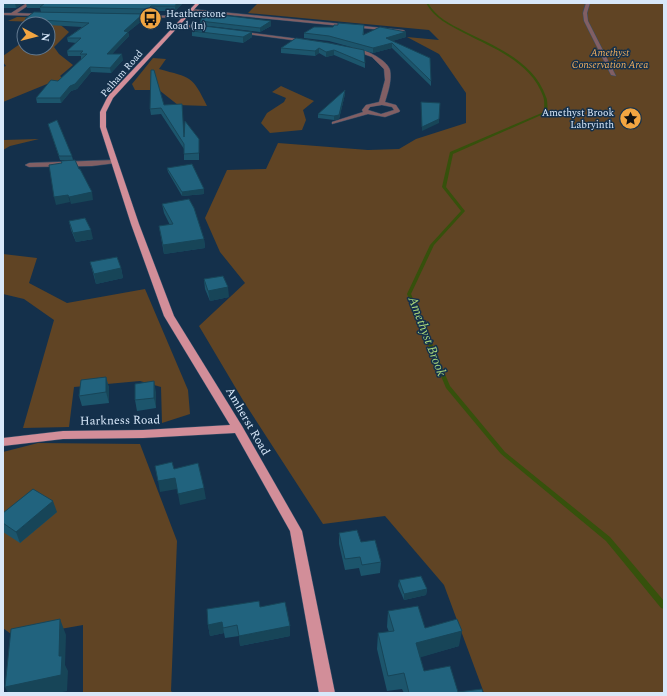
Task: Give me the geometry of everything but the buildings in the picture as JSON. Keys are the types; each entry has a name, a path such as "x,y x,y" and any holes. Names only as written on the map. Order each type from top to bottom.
{"main road":[{"name":"Pelham Road","path":"116,166 103,127 103,115 106,105 125,79 198,3"},
{"name":"Amherst Road","path":"116,166 169,316 238,428 296,531 327,693"},
{"name":"Harkness Road","path":"3,442 63,435 143,434 238,428"}],"street":[{"path":"3,19 30,3"},
{"path":"588,3 585,13 586,22 614,75"},
{"path":"191,10 404,31"},
{"path":"3,14 46,15"},
{"path":"125,16 185,17"},
{"path":"178,25 215,29"},
{"path":"230,31 314,42"},
{"path":"348,47 374,56 385,66 388,72 388,80 382,103"},
{"path":"334,123 368,112 385,115 397,111 394,106 382,103 368,106 365,109 368,112"},
{"path":"29,165 92,164 116,166"}],"green space":[{"name":"Amethyst Conservation Area","path":"258,3 664,3 664,693 484,693 444,585 385,516 323,524 244,402 199,326 245,283 220,252 205,218 227,170 266,169 278,143 368,150 399,149 416,139 466,123 466,93 439,54 407,37 439,40 429,30 248,13"},
{"path":"16,17 16,21 8,21"},
{"path":"56,18 72,18 57,22 69,32 56,45"},
{"path":"16,47 16,56 56,56 56,50 73,65 60,76 68,83 47,84 3,102 3,67 6,66 3,62 3,56"},
{"path":"153,58 166,59 159,69 184,76 194,83 207,106 178,105 159,90 135,90 132,84"},
{"path":"281,86 314,101 303,110 306,120 302,130 270,133 261,123 267,113 284,102 286,98 272,92"},
{"path":"39,139 10,146 3,150 3,140"},
{"path":"3,254 37,258 29,283 67,303 145,289 188,390 190,414 162,423 161,387 140,381 74,387 69,427 23,428 54,320 24,299 3,294"},
{"path":"38,443 140,444 177,541 171,691 173,693 80,693 83,692 83,625 15,637 3,628 3,452"}],"waterway":[{"name":"Amethyst Brook","path":"427,3 432,12 439,18 495,47 519,63 530,73 545,97 546,112 451,153 444,187 463,211 432,245 409,294 448,387 503,453 608,539 664,606"}],"place":[{"name":"Heatherstone Road (In)","path":"151,19"},
{"name":"Amethyst Brook Labryinth","path":"630,118"}]}
